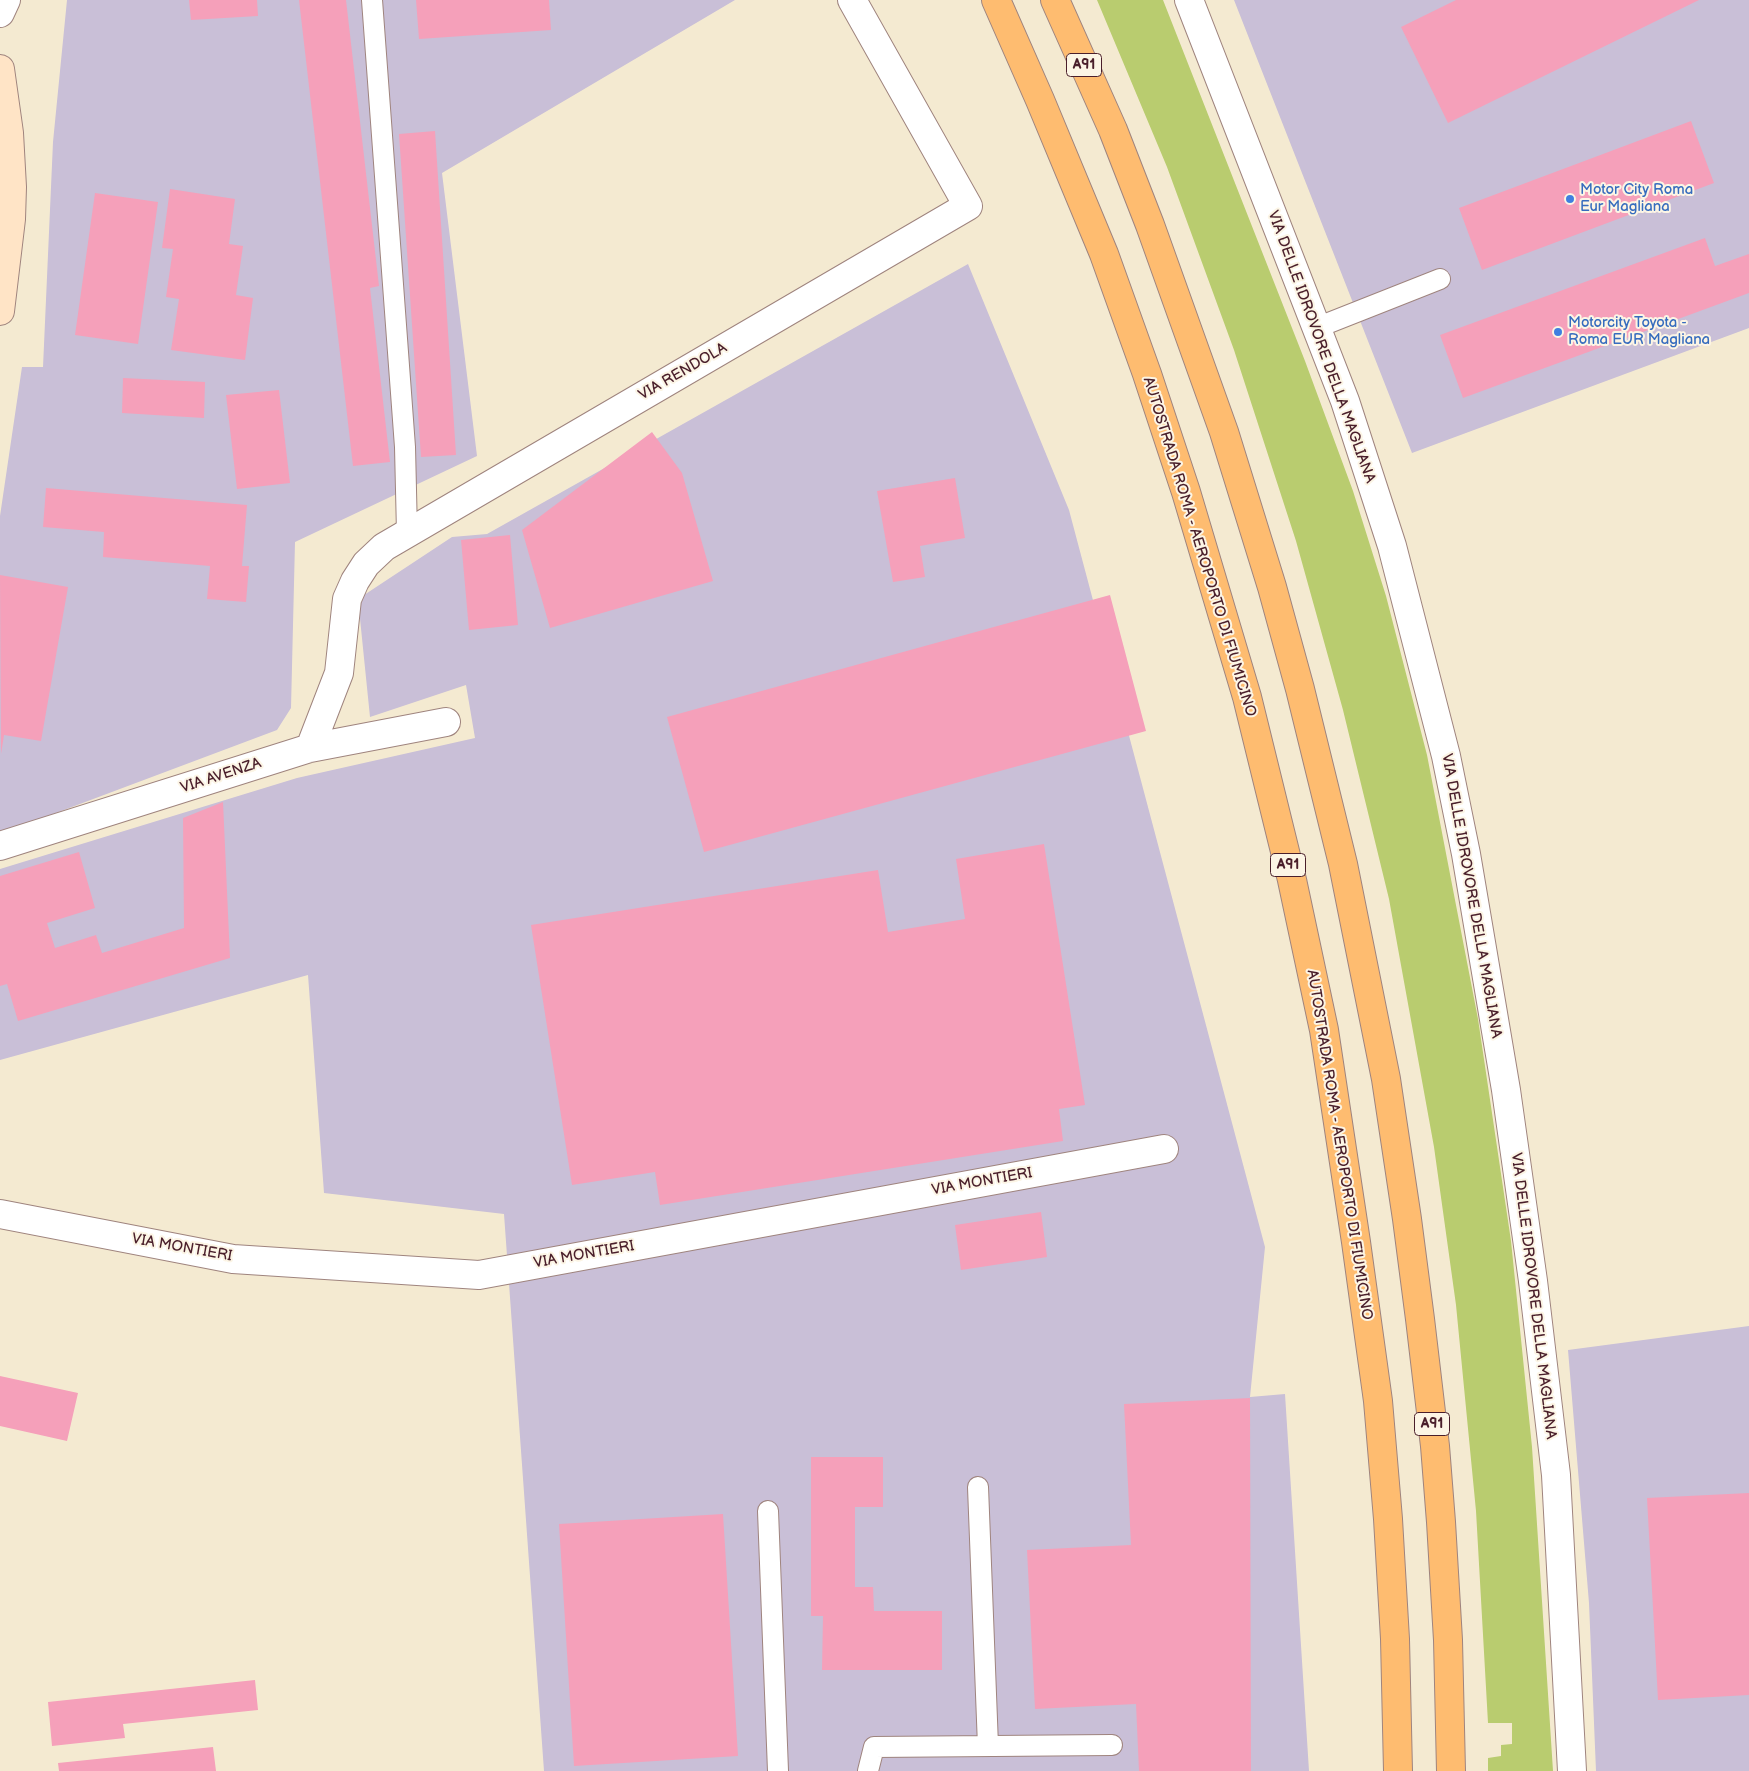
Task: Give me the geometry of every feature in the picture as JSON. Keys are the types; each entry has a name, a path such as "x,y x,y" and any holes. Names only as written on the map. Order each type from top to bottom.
{"highway":[{"name":"AUTOSTRADA ROMA - AEROPORTO DI FIUMICINO","path":"996,0 1104,254 1153,392 1186,492 1247,697 1292,880 1324,1030 1378,1401 1395,1629 1398,1771"},
{"name":"A91","path":"1055,0 1113,130 1184,319 1247,503 1300,689 1347,882 1386,1079 1426,1365 1435,1446 1448,1640 1451,1771"},
{"path":"1072,0 1113,130"}],"main road":[{"path":"0,70 9,133 12,187 11,219 0,311"}],"street":[{"path":"0,13 6,0"},
{"name":"VIA RENDOLA","path":"310,748 340,674 347,599 355,581 366,564 384,547 968,206 852,0"},
{"name":"VIA DELLE IDROVORE DELLA MAGLIANA","path":"1189,0 1344,401 1392,546 1446,756 1466,854 1506,1090 1533,1281 1556,1475 1572,1771"},
{"name":"VIA AVENZA","path":"0,846 310,748 446,722"},
{"name":"VIA MONTIERI","path":"0,1214 233,1259 479,1275 1164,1148"}],"lane":[{"path":"372,0 405,447 407,533"},
{"path":"1316,328 1440,279"},
{"path":"978,1486 988,1746"},
{"path":"768,1511 778,1771"},
{"path":"868,1771 874,1747 1112,1745"}],"shaded area":[{"path":"67,0 735,0 442,173 477,456 295,542 291,708 277,730 0,834 0,516 22,367 43,367 53,142"},
{"path":"1234,0 1749,0 1749,328 1412,453"},
{"path":"968,264 1069,510 1265,1247 1250,1397 1285,1394 1309,1771 544,1771 504,1214 324,1193 308,975 0,1060 0,869 297,778 475,738 466,685 370,717 358,599 452,537 487,534"},
{"path":"1749,1326 1749,1771 1596,1771 1589,1603 1568,1350"}],"green space":[{"path":"1097,0 1163,0 1305,361 1353,491 1386,596 1427,755 1478,1019 1511,1241 1532,1447 1553,1771 1488,1771 1488,1758 1501,1756 1501,1745 1512,1744 1512,1723 1488,1723 1476,1511 1456,1305 1434,1147 1389,899 1343,710 1296,541 1234,350 1167,167"}],"building":[{"path":"189,0 257,0 258,16 191,20"},
{"path":"299,0 346,0 379,286 370,288 390,462 353,466"},
{"path":"416,0 549,0 551,30 419,39"},
{"path":"1456,0 1699,0 1448,123 1401,27"},
{"path":"1691,121 1714,183 1482,270 1459,208"},
{"path":"435,131 456,455 421,457 399,134"},
{"path":"170,189 235,199 229,244 243,246 236,295 253,298 245,360 171,350 179,299 166,297 173,249 162,248"},
{"path":"95,193 158,202 138,344 75,335"},
{"path":"1705,238 1715,266 1749,254 1749,293 1463,398 1440,335"},
{"path":"123,378 205,382 204,418 122,413"},
{"path":"279,390 290,483 237,489 226,395"},
{"path":"652,432 682,473 713,581 550,628 522,530"},
{"path":"955,478 965,538 920,546 925,577 893,582 877,491"},
{"path":"46,488 247,505 242,566 249,566 246,602 207,599 210,566 103,557 104,532 43,527"},
{"path":"510,535 518,625 469,630 461,540"},
{"path":"0,575 68,587 41,741 4,735 1,754"},
{"path":"1110,595 1146,731 704,852 667,717"},
{"path":"223,802 230,958 18,1021 7,984 0,986 0,876 79,852 95,908 47,923 55,948 96,935 102,953 184,928 183,818"},
{"path":"1044,844 1085,1105 1059,1109 1063,1141 660,1205 655,1172 572,1185 531,925 878,870 888,932 965,919 956,859"},
{"path":"1041,1212 1047,1257 961,1270 955,1225"},
{"path":"0,1376 78,1393 67,1441 0,1426"},
{"path":"1250,1398 1251,1771 1139,1771 1136,1704 1035,1709 1027,1550 1131,1545 1124,1404"},
{"path":"811,1457 883,1457 883,1507 855,1507 855,1587 873,1587 874,1611 942,1611 942,1670 822,1670 823,1616 811,1616"},
{"path":"1749,1493 1749,1695 1658,1700 1647,1498"},
{"path":"723,1514 738,1756 574,1766 559,1524"},
{"path":"255,1680 258,1710 123,1724 125,1738 52,1746 48,1702"},
{"path":"213,1747 216,1771 59,1771 58,1763"}],"place":[{"name":"Motor City Roma Eur Magliana","path":"1570,199"},
{"name":"Motorcity Toyota - Roma EUR Magliana","path":"1558,332"}]}
